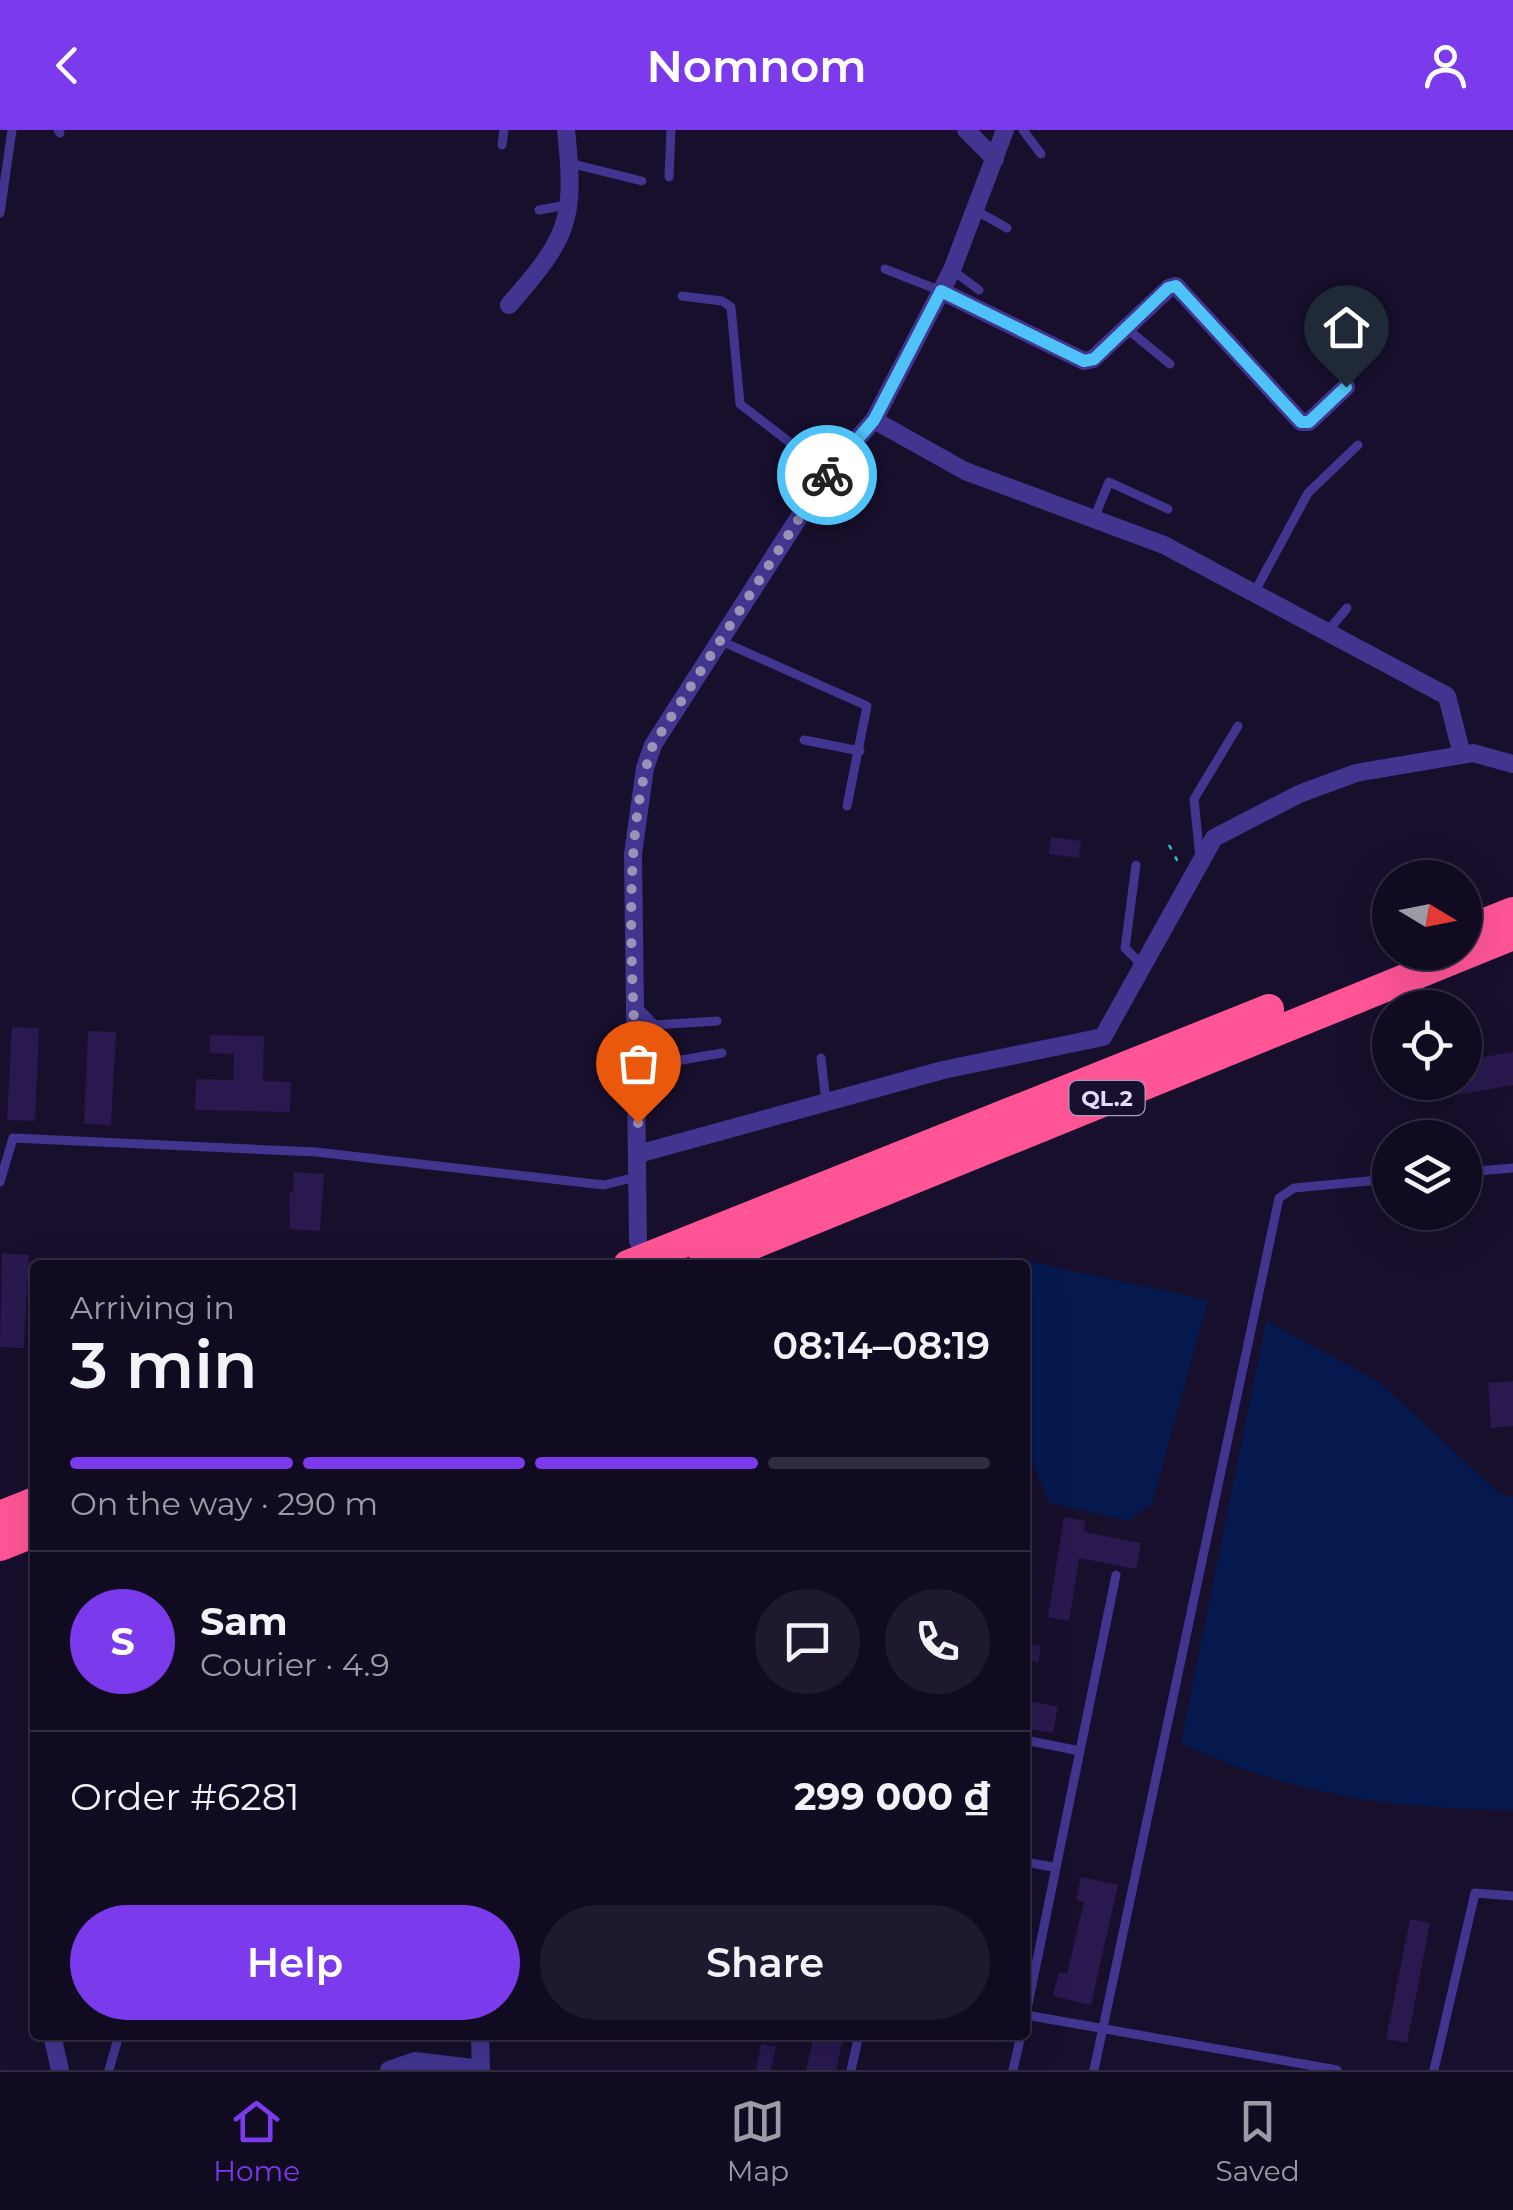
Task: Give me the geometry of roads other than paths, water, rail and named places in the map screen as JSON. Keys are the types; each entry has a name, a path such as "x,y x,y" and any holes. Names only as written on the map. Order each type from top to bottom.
{"highway":[{"path":"1482,924 1513,912"},
{"name":"QL.2","path":"714,1260 1513,936"},
{"name":"QL.2","path":"633,1253 1372,967"},
{"path":"0,1516 30,1504"},
{"path":"0,1546 30,1534"}],"street":[{"path":"509,305 555,253 567,205 566,130"},
{"path":"966,130 995,159"},
{"path":"633,1253 638,1154 633,854 645,768 653,745 828,472 874,420 952,270 1005,130"},
{"path":"941,291 1084,361 1094,359 1168,288 1176,286 1301,422 1309,422 1346,387"},
{"path":"874,420 965,471 1164,545 1447,696 1462,755"},
{"path":"638,1154 942,1070 1103,1037 1214,838 1327,782 1462,755 1483,753 1513,764"},
{"path":"53,2040 60,2070"},
{"path":"389,2070 415,2061 481,2070 480,2040"}],"lane":[{"path":"0,213 12,130"},
{"path":"502,145 504,130"},
{"path":"669,177 671,130"},
{"path":"1023,130 1040,154"},
{"path":"569,162 642,181"},
{"path":"539,210 567,205"},
{"path":"976,210 1008,228"},
{"path":"884,269 941,291"},
{"path":"952,270 979,290"},
{"path":"682,296 722,301 731,307 740,404 828,472"},
{"path":"1126,328 1170,364"},
{"path":"1254,593 1308,493 1358,445"},
{"path":"1094,516 1109,482 1168,509"},
{"path":"1327,632 1347,608"},
{"path":"719,640 867,706 848,806"},
{"path":"1200,858 1194,799 1238,726"},
{"path":"804,740 860,751"},
{"path":"1136,865 1125,948 1144,967"},
{"path":"636,1005 656,1025 717,1021"},
{"path":"637,1060 664,1063 722,1053"},
{"path":"821,1058 826,1102"},
{"path":"0,1182 12,1138 316,1152 604,1185 636,1177"},
{"path":"1482,1171 1513,1168"},
{"path":"1094,2070 1278,1198 1294,1188 1372,1181"},
{"path":"1030,1995 1116,1575"},
{"path":"1030,1741 1080,1751"},
{"path":"1030,1863 1053,1868"},
{"path":"1434,2070 1475,1892 1513,1896"},
{"path":"1030,2018 1337,2070"},
{"path":"109,2070 118,2040"},
{"path":"850,2070 858,2040"},
{"path":"1013,2070 1020,2040"}]}
